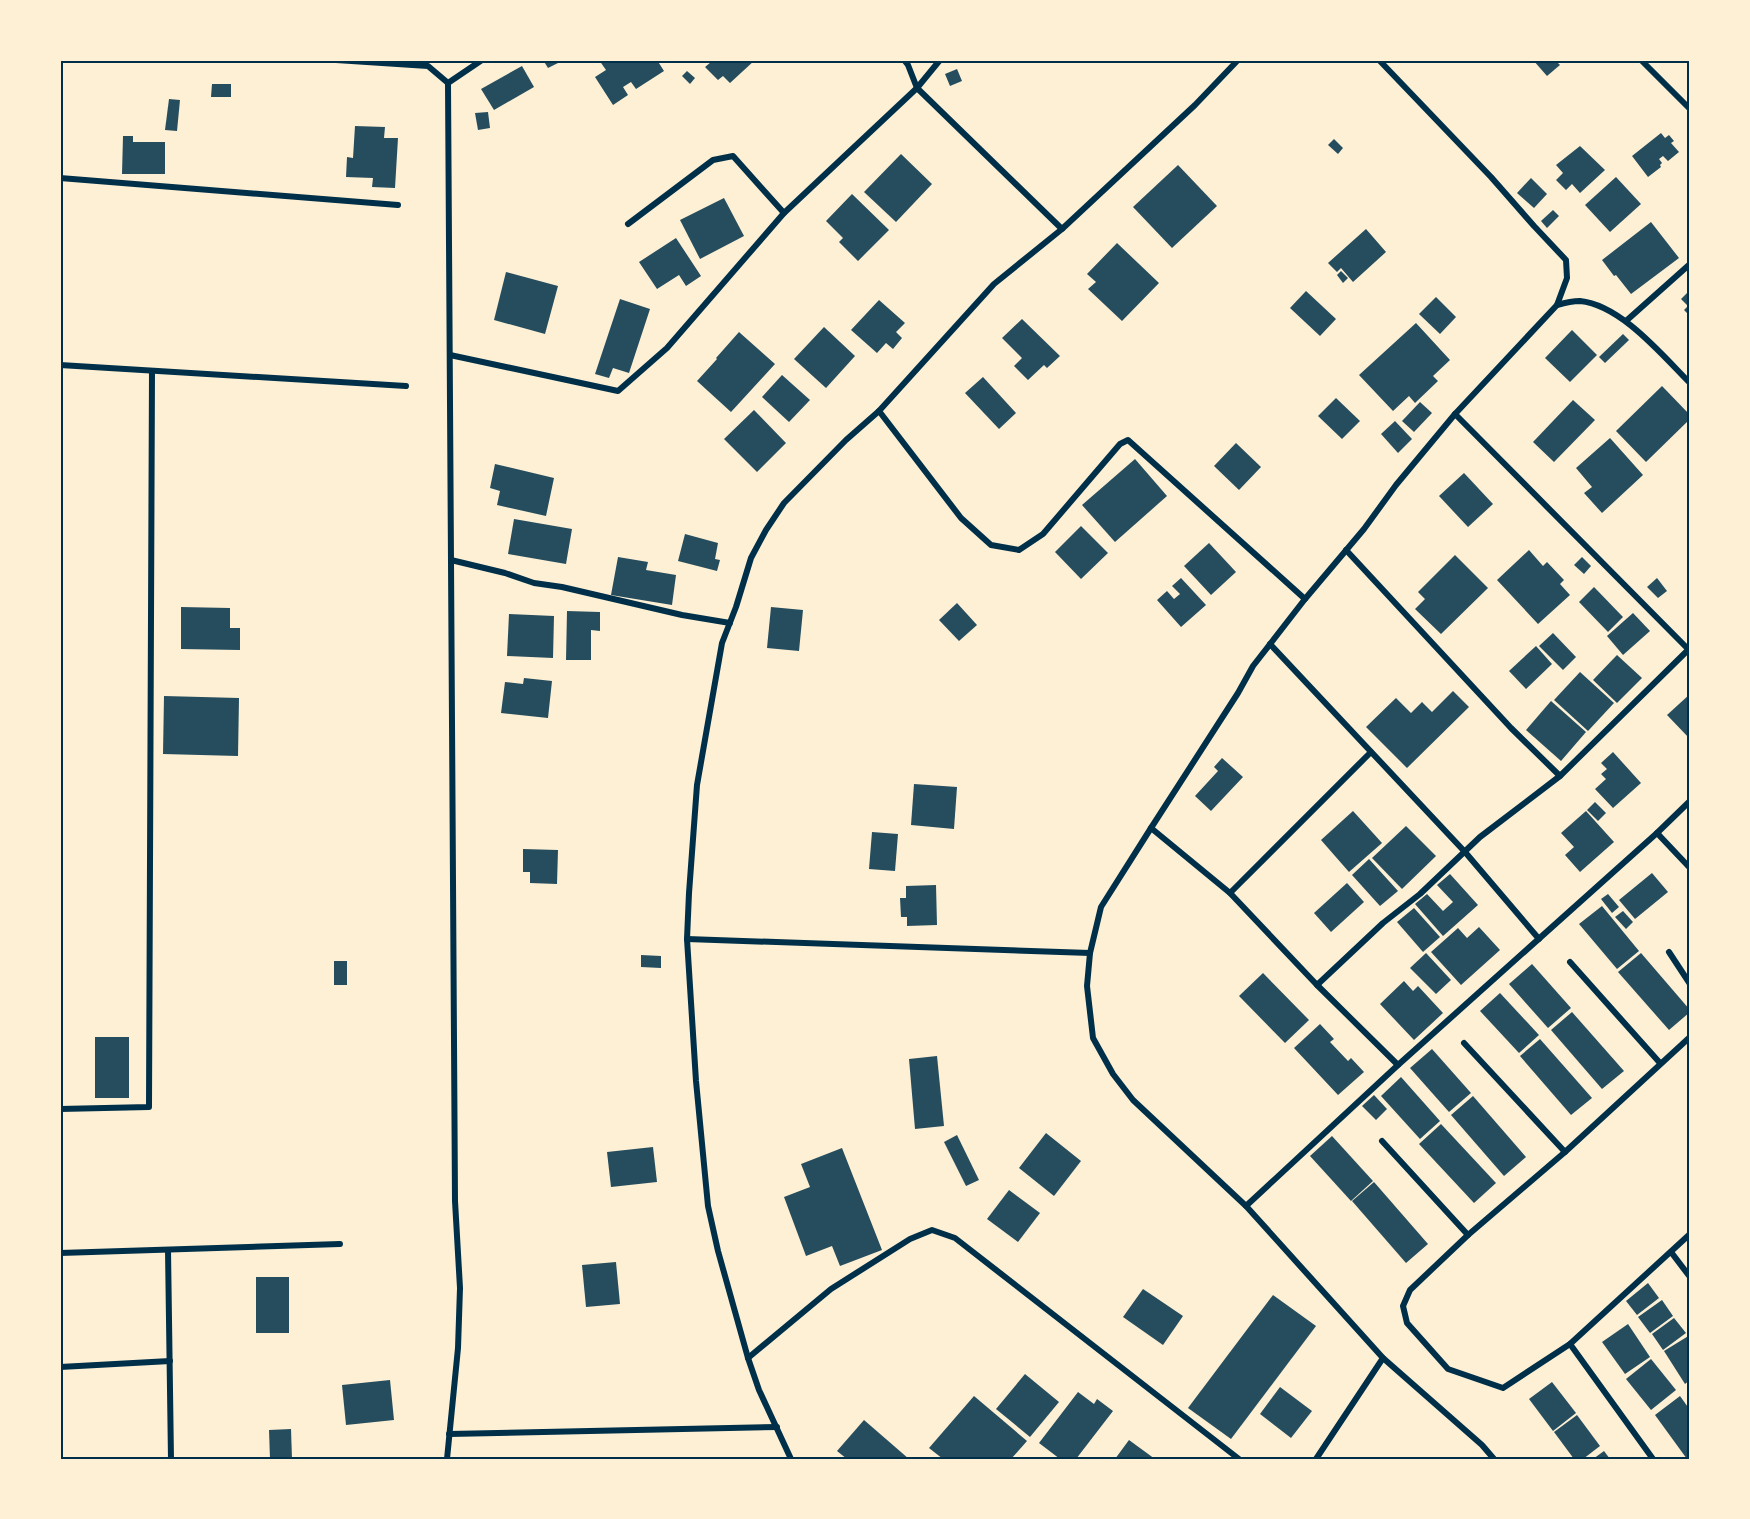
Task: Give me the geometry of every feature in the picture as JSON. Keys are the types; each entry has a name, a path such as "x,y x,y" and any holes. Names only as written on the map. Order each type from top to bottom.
{"street":[{"path":"336,60 428,66 448,83 454,1190 460,1288 458,1348 447,1459"},
{"path":"448,83 482,60"},
{"path":"904,60 917,88 1062,229"},
{"path":"450,355 618,391 667,348 784,213 917,88 940,60"},
{"path":"791,1459 759,1390 718,1251 708,1206 696,1081 687,939 697,785 722,643 751,558 784,503 846,440 879,411 994,284 1062,229 1195,105 1238,60"},
{"path":"1379,60 1491,177 1566,260 1567,278 1557,305 1455,414 1396,484 1253,666 1101,907 1090,952 1087,986 1093,1038 1113,1074 1133,1100 1246,1206 1383,1359 1482,1445 1494,1459"},
{"path":"1641,60 1690,109"},
{"path":"628,224 713,160 733,156 784,213"},
{"path":"60,178 398,205"},
{"path":"1626,321 1690,264"},
{"path":"1557,305 1578,301 1596,305 1626,321 1690,383"},
{"path":"60,365 406,387"},
{"path":"60,1109 149,1107 152,371"},
{"path":"879,411 961,518 991,545 1019,550 1043,534 1119,444 1128,440 1305,599"},
{"path":"1317,985 1383,923 1420,894 1480,837 1560,776 1689,650 1455,414"},
{"path":"1346,550 1511,728 1560,776"},
{"path":"451,560 505,573 534,584 562,587 682,615 730,623"},
{"path":"1270,644 1465,852 1539,939"},
{"path":"1230,893 1371,752"},
{"path":"1246,1206 1690,801"},
{"path":"1151,828 1230,893 1317,985 1398,1065"},
{"path":"1657,833 1690,868"},
{"path":"687,939 1090,952"},
{"path":"1669,952 1690,984"},
{"path":"1570,962 1660,1063"},
{"path":"1690,1037 1565,1152 1468,1235 1410,1290 1402,1306 1407,1323 1448,1369 1503,1388 1570,1344 1690,1234"},
{"path":"1464,1043 1565,1152"},
{"path":"1382,1141 1468,1235"},
{"path":"748,1358 831,1288 910,1239 932,1230 955,1238 1239,1459"},
{"path":"60,1253 340,1244"},
{"path":"168,1250 171,1459"},
{"path":"1671,1252 1690,1277"},
{"path":"1570,1344 1653,1459"},
{"path":"1316,1459 1383,1359"},
{"path":"60,1367 170,1361"},
{"path":"449,1434 777,1427"}],"building":[{"path":"543,60 559,60 560,62 548,68"},
{"path":"599,60 657,60 664,71 636,89 631,82 623,87 628,95 613,105 595,77 606,70"},
{"path":"709,60 755,60 730,83 723,76 718,80 705,67 711,62"},
{"path":"1533,60 1555,60 1560,65 1547,76"},
{"path":"522,66 534,87 494,110 481,89"},
{"path":"957,69 962,81 950,86 945,74"},
{"path":"687,71 695,78 690,84 682,76"},
{"path":"212,84 231,84 231,97 211,97"},
{"path":"169,99 180,100 177,131 165,130"},
{"path":"488,112 490,128 478,130 475,113"},
{"path":"355,126 385,127 384,138 398,138 395,188 372,187 373,178 346,177 347,157 353,158"},
{"path":"1661,133 1665,138 1669,135 1674,141 1671,143 1679,152 1668,161 1663,156 1659,159 1662,163 1661,167 1648,177 1632,156"},
{"path":"123,136 133,136 133,142 165,142 165,174 122,174"},
{"path":"1334,139 1343,148 1338,154 1328,145"},
{"path":"1580,146 1605,170 1580,193 1572,184 1566,190 1556,180 1563,173 1556,165"},
{"path":"901,154 932,184 896,222 864,192"},
{"path":"1178,165 1217,206 1172,248 1133,207"},
{"path":"1616,177 1641,204 1610,232 1585,205"},
{"path":"1531,178 1547,194 1534,208 1517,193"},
{"path":"852,194 889,230 858,261 839,242 843,238 826,221"},
{"path":"724,198 744,236 700,259 680,220"},
{"path":"1553,210 1559,216 1547,228 1541,221"},
{"path":"1651,222 1679,258 1631,294 1602,260"},
{"path":"1366,229 1386,252 1353,282 1341,268 1337,272 1328,263"},
{"path":"676,238 701,276 686,286 679,275 657,289 639,262"},
{"path":"1117,243 1159,283 1122,321 1088,289 1096,282 1087,274"},
{"path":"1341,271 1348,278 1343,283 1337,275"},
{"path":"506,272 558,286 545,334 494,320"},
{"path":"1690,290 1690,316 1684,310 1688,306 1681,299"},
{"path":"1306,291 1336,319 1320,336 1290,308"},
{"path":"1436,297 1456,317 1440,334 1419,314"},
{"path":"620,299 650,309 629,373 613,368 609,378 595,374"},
{"path":"879,300 905,323 896,332 902,338 893,349 886,343 877,353 851,330"},
{"path":"1022,319 1060,356 1047,368 1044,365 1028,380 1014,366 1022,358 1002,338"},
{"path":"1416,323 1450,360 1433,376 1438,381 1415,403 1409,396 1393,411 1359,375"},
{"path":"824,327 855,356 826,388 794,359"},
{"path":"1572,330 1597,355 1570,382 1545,358"},
{"path":"739,332 775,364 731,412 697,381"},
{"path":"1623,334 1629,340 1605,363 1599,357"},
{"path":"782,375 810,400 789,422 762,397"},
{"path":"983,377 1016,413 999,429 965,393"},
{"path":"1662,386 1690,415 1690,419 1646,462 1616,431"},
{"path":"1336,398 1360,421 1342,439 1318,416"},
{"path":"1573,400 1595,420 1554,462 1533,442"},
{"path":"1420,402 1432,413 1414,432 1402,421"},
{"path":"754,410 786,443 757,472 724,439"},
{"path":"1395,421 1412,439 1398,453 1381,434"},
{"path":"1610,438 1643,475 1602,513 1584,493 1592,487 1576,468"},
{"path":"1236,443 1261,467 1239,490 1214,466"},
{"path":"1135,459 1167,496 1115,542 1082,505"},
{"path":"495,464 554,478 546,516 497,505 500,491 490,488"},
{"path":"1464,473 1493,504 1468,527 1439,496"},
{"path":"514,519 572,529 566,564 508,554"},
{"path":"1081,526 1108,553 1081,579 1055,552"},
{"path":"685,534 718,543 715,559 720,560 717,571 678,561"},
{"path":"1209,543 1236,572 1211,595 1184,566"},
{"path":"1529,550 1543,566 1547,562 1564,580 1560,584 1570,595 1538,624 1497,580"},
{"path":"1455,555 1488,588 1441,634 1415,609 1425,599 1418,592"},
{"path":"618,557 648,562 646,570 676,575 672,605 611,595"},
{"path":"1582,557 1591,566 1584,574 1574,565"},
{"path":"1181,578 1206,605 1181,627 1157,600 1167,591 1174,599 1180,594 1172,586"},
{"path":"1657,578 1667,591 1658,598 1647,587"},
{"path":"1594,587 1623,617 1608,632 1579,602"},
{"path":"957,603 977,625 959,641 939,620"},
{"path":"181,607 230,608 230,628 240,628 240,650 181,649"},
{"path":"771,607 803,610 799,651 767,648"},
{"path":"567,611 600,612 600,631 591,630 591,660 566,660"},
{"path":"1633,613 1650,631 1623,655 1607,636"},
{"path":"509,614 554,616 553,658 507,656"},
{"path":"1553,633 1576,657 1563,670 1539,646"},
{"path":"1536,646 1552,664 1526,689 1509,671"},
{"path":"1617,655 1642,678 1617,703 1593,680"},
{"path":"1580,672 1614,703 1588,731 1554,700"},
{"path":"524,678 552,681 548,718 501,713 505,682 523,684"},
{"path":"1453,691 1469,707 1407,768 1366,727 1396,698 1411,713 1422,702 1432,712"},
{"path":"1690,694 1690,739 1667,715"},
{"path":"164,696 239,698 238,756 163,754"},
{"path":"1551,701 1586,732 1561,761 1526,730"},
{"path":"1613,752 1641,783 1613,808 1595,789 1606,779 1601,774 1607,769 1601,763"},
{"path":"1222,758 1243,777 1211,811 1195,796 1218,771 1214,767"},
{"path":"914,784 957,787 954,829 911,825"},
{"path":"1595,802 1606,813 1598,821 1587,810"},
{"path":"1353,811 1382,843 1349,872 1321,840"},
{"path":"1586,811 1614,842 1580,872 1565,855 1574,847 1561,833"},
{"path":"1406,826 1436,856 1402,889 1372,858"},
{"path":"872,832 898,834 895,871 869,869"},
{"path":"523,849 558,850 557,884 530,883 530,872 523,872"},
{"path":"1369,859 1398,891 1380,906 1352,875"},
{"path":"1652,873 1668,892 1635,919 1619,900"},
{"path":"1450,874 1478,905 1443,936 1415,904 1427,894 1443,911 1453,902 1437,885"},
{"path":"1347,883 1364,902 1331,932 1314,913"},
{"path":"936,885 937,925 907,926 907,917 901,917 900,898 906,898 906,886"},
{"path":"1608,894 1619,907 1612,913 1601,899"},
{"path":"1602,906 1639,951 1617,969 1579,924"},
{"path":"1414,908 1440,937 1423,952 1397,922"},
{"path":"1623,911 1633,922 1626,929 1615,917"},
{"path":"1479,927 1500,950 1461,985 1431,952 1458,928 1467,938"},
{"path":"1426,953 1451,980 1436,994 1410,968"},
{"path":"1641,953 1690,1010 1669,1030 1618,972"},
{"path":"641,955 661,956 661,968 641,967"},
{"path":"334,961 347,961 347,985 334,985"},
{"path":"1532,964 1571,1008 1548,1028 1509,984"},
{"path":"1263,973 1309,1020 1285,1043 1239,996"},
{"path":"1404,981 1413,991 1418,986 1443,1013 1414,1040 1380,1004"},
{"path":"1500,993 1539,1035 1519,1053 1480,1011"},
{"path":"1572,1012 1624,1071 1602,1089 1551,1030"},
{"path":"1320,1024 1334,1039 1330,1042 1348,1061 1351,1058 1364,1072 1338,1095 1294,1048"},
{"path":"95,1037 129,1037 129,1098 95,1098"},
{"path":"1540,1039 1592,1098 1571,1115 1520,1056"},
{"path":"1432,1049 1471,1093 1449,1112 1410,1068"},
{"path":"937,1056 944,1126 915,1129 909,1059"},
{"path":"1401,1077 1440,1121 1420,1139 1381,1096"},
{"path":"1374,1095 1387,1109 1376,1120 1362,1106"},
{"path":"1473,1096 1526,1157 1504,1176 1451,1115"},
{"path":"1441,1124 1496,1183 1474,1203 1419,1144"},
{"path":"1046,1133 1081,1161 1054,1196 1019,1168"},
{"path":"957,1135 979,1180 966,1186 944,1142"},
{"path":"1332,1136 1373,1181 1351,1201 1310,1156"},
{"path":"653,1147 657,1182 611,1187 607,1152"},
{"path":"842,1148 882,1250 840,1266 832,1246 806,1256 784,1197 810,1187 801,1164"},
{"path":"1374,1182 1428,1244 1406,1263 1352,1201"},
{"path":"1009,1190 1040,1213 1018,1242 987,1219"},
{"path":"616,1262 620,1304 586,1307 582,1265"},
{"path":"256,1277 289,1277 289,1333 256,1333"},
{"path":"1648,1283 1659,1298 1637,1315 1626,1301"},
{"path":"1143,1289 1183,1316 1163,1345 1123,1317"},
{"path":"1273,1295 1316,1326 1231,1439 1188,1408"},
{"path":"1662,1300 1673,1316 1650,1333 1638,1317"},
{"path":"1674,1318 1686,1333 1663,1350 1652,1334"},
{"path":"1628,1324 1650,1357 1625,1374 1602,1342"},
{"path":"1690,1335 1690,1380 1685,1384 1664,1351"},
{"path":"1651,1359 1676,1390 1651,1410 1626,1379"},
{"path":"1025,1374 1059,1402 1030,1437 996,1409"},
{"path":"390,1380 394,1420 346,1425 342,1385"},
{"path":"1552,1382 1576,1413 1553,1431 1529,1399"},
{"path":"1280,1387 1312,1411 1291,1438 1260,1414"},
{"path":"1078,1392 1094,1404 1097,1399 1113,1411 1076,1459 1060,1459 1039,1443"},
{"path":"974,1396 1027,1441 1011,1459 943,1459 929,1448"},
{"path":"1680,1396 1690,1410 1690,1459 1687,1459 1655,1415"},
{"path":"1577,1415 1600,1446 1583,1459 1574,1459 1554,1432"},
{"path":"864,1420 909,1459 847,1459 837,1451"},
{"path":"291,1429 292,1459 270,1459 269,1430"},
{"path":"1129,1440 1155,1459 1115,1459"},
{"path":"1604,1451 1610,1459 1593,1459"}]}
